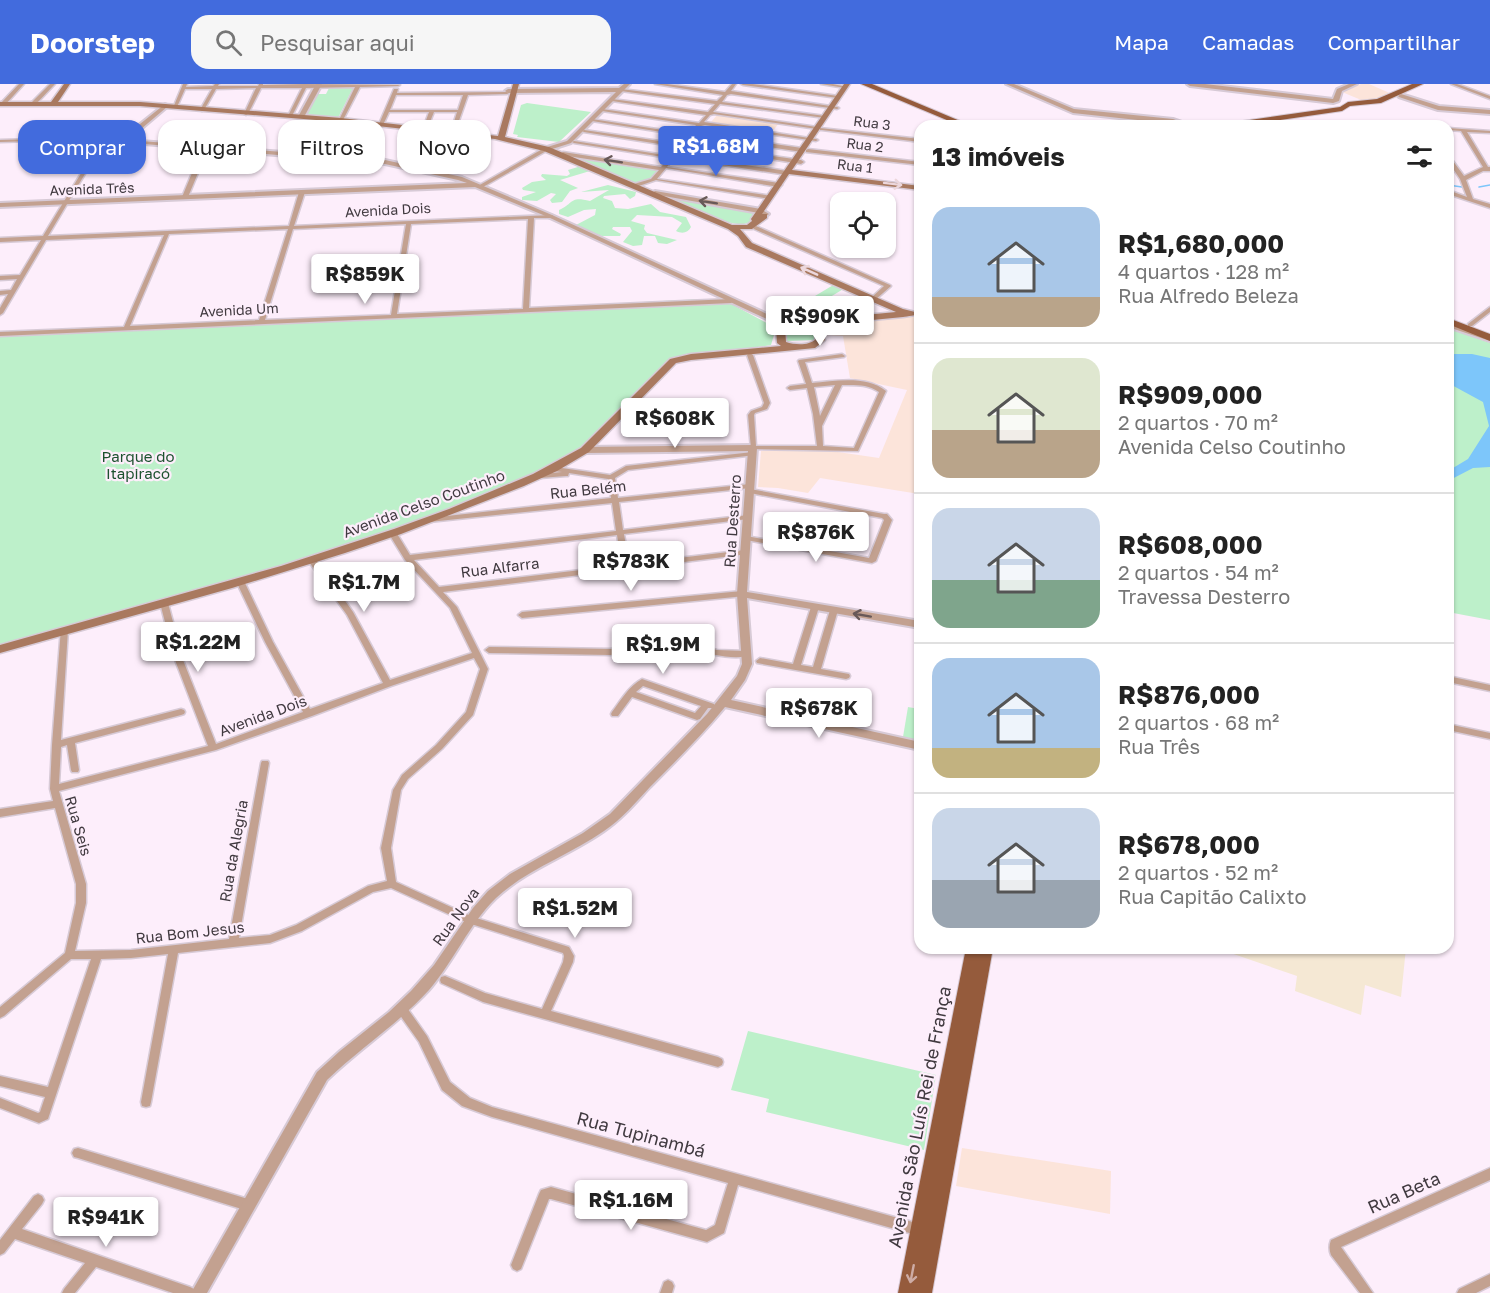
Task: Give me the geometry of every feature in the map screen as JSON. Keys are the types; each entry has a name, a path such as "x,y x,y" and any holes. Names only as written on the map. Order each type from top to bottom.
{"main road":[{"path":"58,103 67,84"},
{"path":"865,84 960,120"},
{"path":"876,84 962,120"},
{"path":"1264,120 1372,103 1419,84"},
{"path":"1274,120 1353,107 1401,96 1426,84"},
{"path":"820,129 825,117 848,85"},
{"path":"728,225 749,227 764,214 770,197 798,161 848,85"},
{"path":"499,138 511,89"},
{"path":"1,104 165,106 341,120"},
{"path":"491,137 548,148 728,225 742,236 746,243 900,313"},
{"path":"562,155 651,192"},
{"path":"746,243 789,172"},
{"name":"Rua 1","path":"789,172 914,187"},
{"path":"792,347 783,344 783,330 816,323 914,313"},
{"path":"1454,318 1490,333"},
{"name":"Avenida Celso Coutinho","path":"0,649 312,560 393,534 540,476 585,450 674,361 691,357 752,353 819,343 816,323"},
{"path":"1454,325 1490,338"},
{"name":"Avenida Celso Coutinho","path":"752,353 773,345 783,330"},
{"name":"Avenida São Luís Rei de França","path":"908,1293 973,954"},
{"name":"Avenida São Luís Rei de França","path":"922,1293 984,954"}],"street":[{"path":"1,104 22,84"},
{"path":"34,103 53,84"},
{"path":"435,93 439,84"},
{"path":"266,153 385,162 447,174 480,185 548,148 569,142 627,84"},
{"path":"657,84 834,107"},
{"path":"636,185 650,183 665,169 736,84"},
{"path":"743,84 838,97"},
{"path":"823,84 848,85"},
{"path":"1009,84 1072,111 1163,120"},
{"path":"1190,84 1336,100 1337,92 1354,84"},
{"path":"1453,84 1490,98"},
{"path":"246,114 261,85"},
{"path":"290,116 305,85"},
{"path":"301,117 318,85"},
{"path":"175,107 184,86 398,85 383,120"},
{"path":"202,110 216,86"},
{"path":"341,120 358,86"},
{"path":"395,94 611,86 621,90 825,117"},
{"path":"607,105 611,86"},
{"path":"700,101 708,91"},
{"path":"456,120 466,93"},
{"path":"813,104 819,94"},
{"path":"740,105 748,95"},
{"path":"1401,96 1438,108 1490,112"},
{"path":"607,105 682,122 813,139"},
{"name":"Rua 3","path":"607,105 691,111 914,140"},
{"path":"146,121 165,106"},
{"path":"387,111 460,111"},
{"path":"428,120 432,111"},
{"path":"682,122 691,111"},
{"path":"797,125 805,114"},
{"path":"562,155 592,120"},
{"name":"Rua 2","path":"592,120 914,163"},
{"path":"1454,129 1490,132"},
{"path":"1463,130 1488,169 1463,179"},
{"path":"584,131 798,161"},
{"path":"664,143 673,132"},
{"path":"783,147 791,136"},
{"path":"705,148 714,137"},
{"path":"0,141 18,141"},
{"path":"574,142 789,172"},
{"path":"644,166 655,154"},
{"path":"562,155 779,185"},
{"path":"768,170 776,158"},
{"path":"686,171 696,159"},
{"path":"1454,166 1463,179 1471,200"},
{"path":"665,169 651,192 764,214"},
{"path":"0,313 83,174"},
{"path":"185,197 195,174"},
{"path":"658,180 770,197"},
{"path":"749,194 758,182"},
{"path":"667,196 676,183"},
{"name":"Avenida Três","path":"0,205 480,185 550,216"},
{"path":"262,321 302,192"},
{"path":"1454,194 1490,206"},
{"name":"Avenida Dois","path":"0,240 550,216 756,312 783,330"},
{"path":"526,309 531,217"},
{"path":"394,316 409,222"},
{"path":"756,228 888,286 873,299"},
{"path":"127,327 167,233"},
{"path":"0,278 22,277"},
{"path":"0,292 13,292"},
{"name":"Avenida Um","path":"0,334 731,301"},
{"path":"1470,325 1490,309"},
{"path":"1479,318 1490,322"},
{"name":"Rua Desterro","path":"742,594 753,451 751,415 765,408 767,403 752,353"},
{"path":"820,447 812,385 801,361 842,356"},
{"path":"819,426 840,382"},
{"path":"555,469 611,477 626,468 768,448 775,450 806,450 820,447 858,449 883,391 876,387 840,382 790,388"},
{"path":"585,450 753,451"},
{"path":"540,476 582,472"},
{"path":"611,477 626,567"},
{"name":"Rua Belém","path":"429,520 750,488 884,516 888,522 872,561 746,538"},
{"path":"408,558 748,517"},
{"path":"393,534 408,558 453,607 484,664 484,677 470,713 439,747 405,777 397,790 386,848 392,884 471,920 566,950 569,956 568,962 545,1014"},
{"name":"Rua Alfarra","path":"437,590 745,552"},
{"path":"312,560 350,614 388,684"},
{"path":"240,581 269,642 309,714"},
{"path":"522,615 742,594 914,624"},
{"name":"Rua Nova","path":"199,1293 322,1076 339,1058 415,996 445,960 471,920 500,887 599,830 701,719 717,706 745,673 742,594"},
{"path":"164,603 178,660 213,748"},
{"path":"796,667 815,607"},
{"path":"816,671 834,610"},
{"name":"Rua Seis","path":"64,630 54,789 81,884 81,903 69,955"},
{"path":"489,650 611,652 623,649 637,634 644,633 717,653 746,654"},
{"name":"Avenida Dois","path":"54,789 213,748 477,654"},
{"path":"760,661 846,676"},
{"path":"1454,680 1490,688"},
{"path":"615,714 630,693 642,682 717,706 914,745"},
{"path":"630,693 701,719"},
{"path":"57,745 181,712"},
{"path":"1454,728 1490,736"},
{"path":"71,742 75,770"},
{"name":"Rua da Alegria","path":"233,944 265,763"},
{"path":"0,813 57,804"},
{"name":"Rua Bom Jesus","path":"69,955 97,956 174,950 233,944 285,935 371,889 392,884"},
{"path":"146,1102 174,950"},
{"path":"0,1013 69,955"},
{"path":"0,1103 39,1118 44,1115 97,956"},
{"path":"445,980 483,996 718,1062"},
{"name":"Rua Tupinambá","path":"401,1008 423,1039 446,1086 466,1102 492,1112 920,1230"},
{"path":"0,1081 51,1093"},
{"path":"78,1153 248,1205"},
{"name":"Rua Beta","path":"1367,1293 1334,1247 1335,1244 1490,1174"},
{"path":"517,1265 545,1194 551,1193 707,1236 720,1229 735,1178"},
{"path":"0,1249 38,1200"},
{"path":"13,1232 190,1293"},
{"path":"69,1293 94,1260"},
{"path":"1462,1293 1490,1280"}],"shaded area":[{"path":"1361,84 1369,84 1392,94 1366,102 1342,92"},
{"path":"718,114 779,123 772,132 711,122"},
{"path":"914,316 914,493 820,478 808,493 758,487 761,451 831,451 879,458 907,390 850,378 843,336 827,335 822,324"},
{"path":"1233,954 1405,954 1401,997 1365,985 1361,1015 1295,991 1297,976"},
{"path":"962,1148 1111,1171 1110,1214 956,1186"}],"green space":[{"path":"330,86 354,86 338,118 303,116 315,94 326,94"},
{"path":"527,103 591,112 559,142 517,137 518,135 513,134 521,105"},
{"path":"572,156 660,170 652,181 633,183"},
{"path":"581,166 590,171 560,180 578,188 570,191 562,202 552,203 550,200 556,194 551,193 537,201 522,200 522,197 536,192 522,188 532,182 546,180 541,176 542,174 567,176 570,174 568,170"},
{"path":"608,185 636,192 635,196 630,199 625,194 604,196 603,198 612,201 615,208 628,209 651,204 660,212 686,217 690,229 687,232 676,231 682,223 672,217 637,215 631,221 645,225 644,229 647,233 677,240 667,244 658,243 655,236 644,236 642,245 633,246 623,242 632,231 630,227 613,227 612,229 621,234 620,236 602,236 576,225 595,215 596,209 584,210 568,217 559,214 559,210 573,201 579,199 590,201 609,190 581,192"},
{"path":"671,198 757,211 749,222 738,224 706,215"},
{"path":"835,284 845,288 789,322 780,317"},
{"name":"Parque do Itapiracó","path":"722,299 776,328 771,345 677,360 585,450 540,476 313,558 0,647 0,335"},
{"path":"811,325 815,340 787,341 786,329"},
{"path":"1454,330 1490,343 1490,620 1454,613"},
{"path":"908,707 914,708 914,740 903,737"},
{"path":"748,1031 936,1075 924,1150 766,1112 769,1099 731,1090"}],"water":[{"path":"1454,354 1472,354 1490,358 1490,467 1473,468 1454,478 1454,467 1468,459 1489,426 1483,402 1454,386"}],"waterway":[{"path":"1479,187 1490,185"},
{"path":"1454,186 1462,187"}]}
